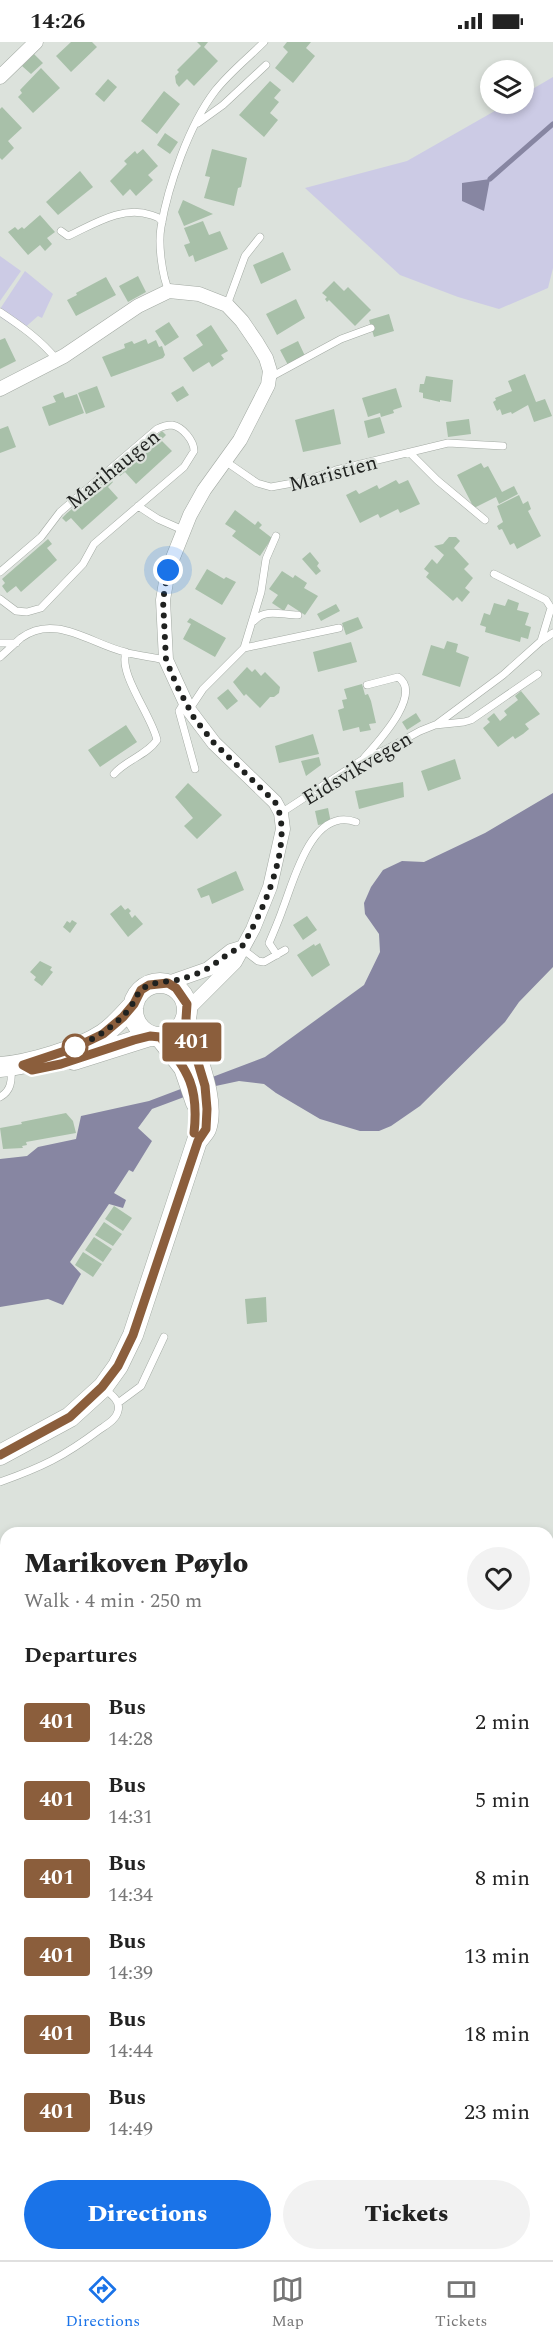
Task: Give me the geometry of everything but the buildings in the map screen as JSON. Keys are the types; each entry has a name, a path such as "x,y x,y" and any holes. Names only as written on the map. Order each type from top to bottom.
{"main road":[{"path":"0,1455 70,1417 102,1387 118,1366 133,1335 198,1141 194,1133 206,1117 205,1086 183,995 168,983 149,985 141,990 134,1004 123,1017 103,1034 74,1048 11,1066"},
{"path":"134,1004 134,1018 137,1025 160,1041 184,1068 206,1117"},
{"path":"11,1066 32,1070 160,1041 175,1033 188,1022"}],"street":[{"path":"0,77 36,42"},
{"path":"0,388 57,360 138,306 170,291 199,294 226,305 242,321 266,358 270,371 270,378 240,441 204,490 183,530 164,585 166,660 187,706 214,743 275,802 281,813 283,829 270,887 253,929 235,962 188,1022"},
{"path":"168,983 208,969 231,951 241,948"}],"lane":[{"path":"170,291 162,265 160,229 173,178 196,124 215,92 264,42"},
{"path":"196,124 223,105 266,65"},
{"path":"61,231 68,236 129,211 160,218 162,222"},
{"path":"226,305 245,256 260,237"},
{"path":"0,312 18,322 57,360"},
{"path":"270,378 341,339 371,328"},
{"name":"Marihaugen","path":"0,572 41,537 60,512 156,429 168,425 180,428 195,447 190,460 94,544 83,564 41,608 27,612 16,611 0,599"},
{"name":"Maristien","path":"225,461 257,483 271,487 293,484 336,470 448,443 504,446"},
{"path":"410,453 437,480 485,520"},
{"path":"138,506 158,519 183,530"},
{"path":"195,769 179,711 187,706 244,648 254,621 266,559 276,536"},
{"name":"Eidsvikvegen","path":"281,813 362,760 435,725 504,675 541,641 551,608 546,600 494,574"},
{"path":"254,621 263,613 268,612 298,615"},
{"path":"0,657 29,634 49,628 73,632 126,652 166,660"},
{"path":"244,648 339,628"},
{"path":"541,641 553,633"},
{"path":"0,643 16,643"},
{"path":"114,774 128,761 150,748 157,740 154,726 129,682 124,657 126,652"},
{"name":"Eidsvikvegen","path":"435,725 471,720 538,674"},
{"path":"362,760 398,715 406,691 402,680 398,677 367,685"},
{"path":"277,955 269,943 309,843 323,828 333,823 350,819 356,822"},
{"path":"241,948 258,961 264,962 285,950"},
{"path":"0,1097 10,1088 11,1066"},
{"path":"118,1403 141,1386 164,1337"},
{"path":"0,1482 42,1467 67,1454 114,1419 119,1410 118,1403 102,1387"}],"shaded area":[{"path":"553,77 553,268 548,288 499,309 458,297 400,275 305,188 407,161 489,114 534,114 534,88"},
{"path":"490,179 484,211 462,201 462,183"},
{"path":"0,256 21,271 0,301"},
{"path":"25,271 53,294 42,318 38,316 21,331 0,317 0,309"},
{"path":"553,793 553,967 519,1002 505,1022 420,1106 391,1126 379,1131 360,1131 320,1119 264,1084 239,1081 211,1087 152,1109 138,1128 152,1141 133,1172 129,1170 114,1193 126,1200 123,1208 109,1204 70,1262 81,1274 63,1305 48,1299 0,1307 0,1159 27,1156 38,1147 76,1139 81,1116 149,1101 265,1057 364,985 380,952 379,934 365,914 364,903 371,887 383,870 402,861 424,862 485,833"}],"waterway":[{"path":"490,179 553,124"}],"bus line":[{"name":"401","path":"0,1455 70,1417 102,1387 118,1366 133,1335 198,1141 206,1129 205,1086 186,1019 187,1004 183,995 168,983 158,982 141,990 134,1004 123,1017 103,1034 74,1048 23,1065 32,1070 61,1064 134,1040 150,1036 160,1037 184,1068 193,1090 197,1107 194,1133"}],"route":[{"path":"75,1047 103,1034 123,1017 134,1004 141,990 149,985 158,982 168,983 196,974 208,969 231,951 241,948 253,929 270,887 283,829 281,813 275,802 214,743 189,711 177,686 166,660 163,600 168,570"}]}
